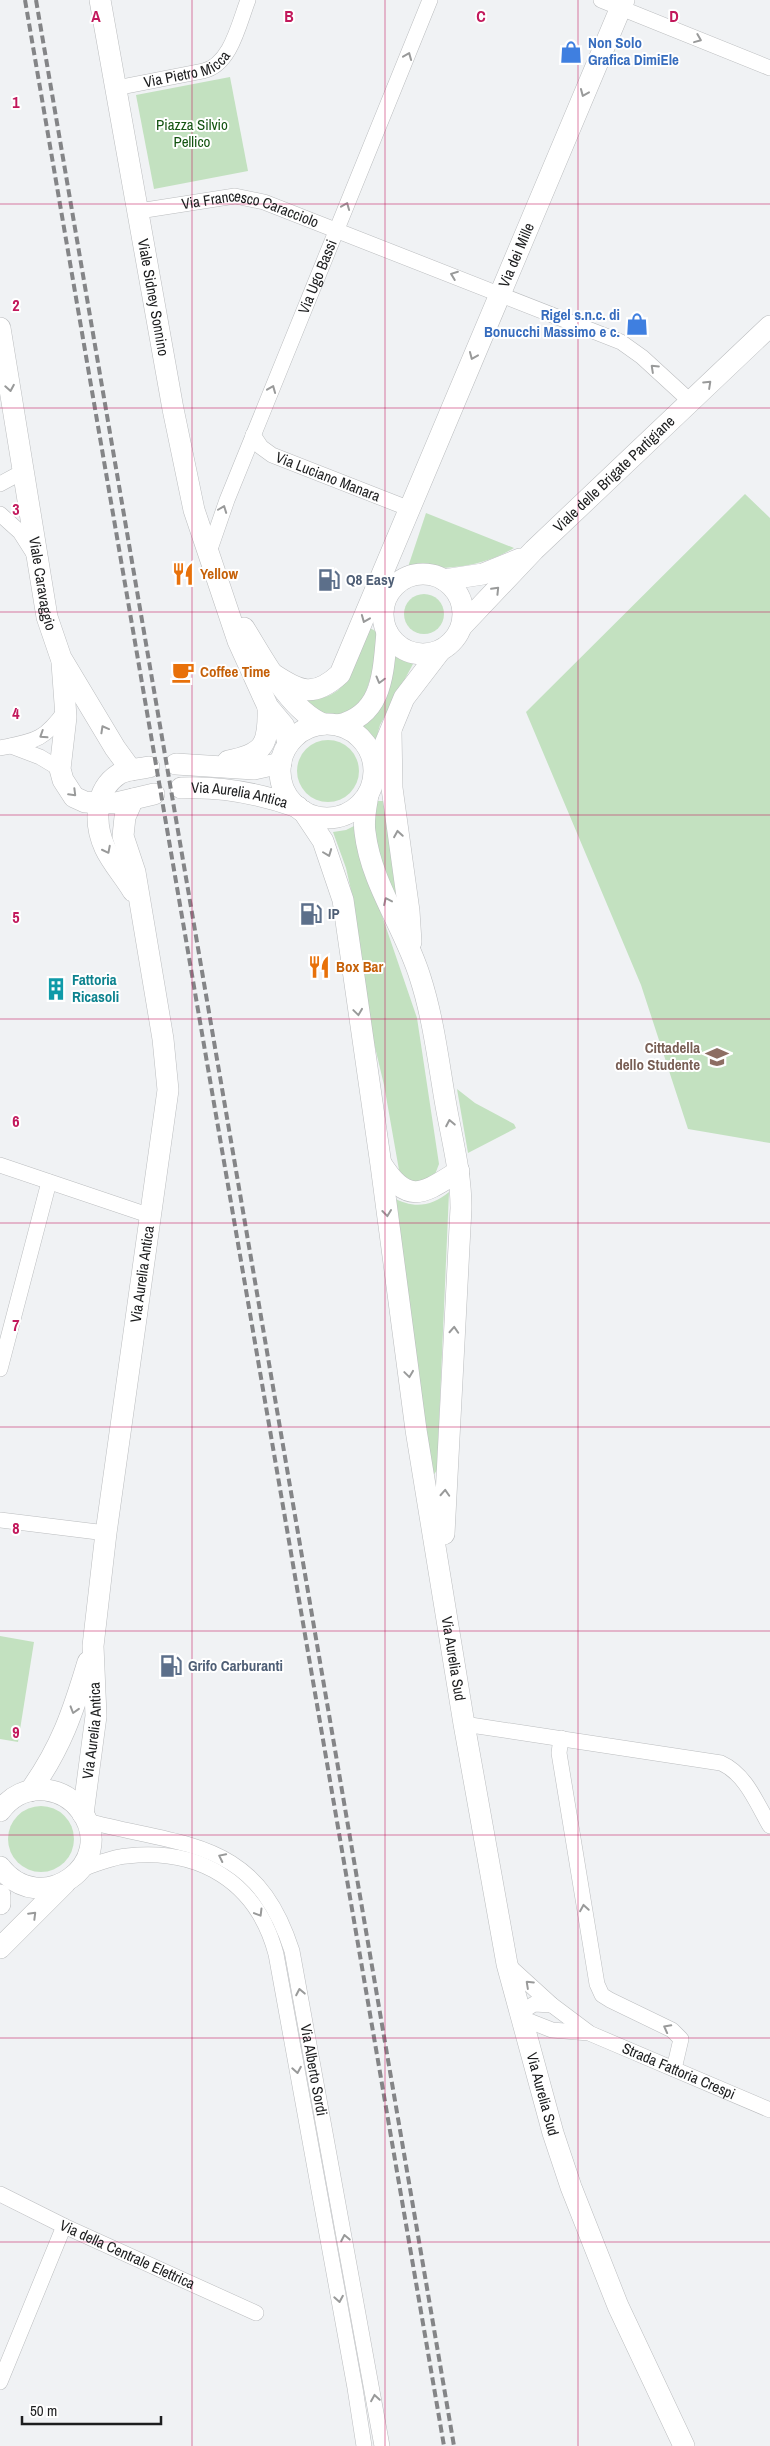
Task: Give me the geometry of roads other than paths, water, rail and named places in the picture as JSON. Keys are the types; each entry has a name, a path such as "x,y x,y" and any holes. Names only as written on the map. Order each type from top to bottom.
{"main road":[{"name":"Viale Sidney Sonnino","path":"100,0 173,409 194,510 238,641 268,707 284,726 285,754"},
{"name":"Via dei Mille","path":"398,584 409,512 499,293 622,4"},
{"name":"Viale delle Brigate Partigiane","path":"462,626 529,556 770,326"},
{"name":"Viale Caravaggio","path":"0,328 7,416 24,471 47,617 61,658 115,748 140,768 120,773 106,786 99,803"},
{"path":"274,674 294,688 305,690 321,689 340,674 409,512"},
{"path":"444,580 483,574 529,556"},
{"path":"374,770 404,698 440,651 450,644 462,626 464,612 461,600 454,588 435,576 415,575 398,584 388,596 384,611 387,632 382,676 373,701 364,714 353,722 307,728 285,754 282,783 290,800 300,809 323,841 343,900 382,1165 416,1430 444,1594"},
{"name":"Viale Sidney Sonnino","path":"221,592 274,674 301,710 330,725"},
{"path":"387,632 394,642 404,650 416,654 440,651"},
{"name":"Viale Caravaggio","path":"61,658 65,711 60,769 62,780 74,797 85,802 116,803 133,798"},
{"path":"211,765 247,758 260,750 267,735 268,707"},
{"path":"300,809 323,818 344,815 358,806 368,795 372,787 373,760 364,742 357,734 330,725"},
{"path":"390,732 392,788 409,911 412,952"},
{"name":"Via Aurelia Antica","path":"176,764 254,769 285,754"},
{"name":"Via Aurelia Antica","path":"181,788 224,790 260,796 300,809"},
{"path":"133,798 154,794"},
{"path":"368,795 364,831 373,870 412,952 420,978 436,1045 459,1171 461,1208 444,1504 444,1594"},
{"name":"Via Aurelia Antica","path":"0,1948 73,1876 85,1862 90,1847 90,1836 85,1817 96,1716 93,1646 106,1533 168,1090 163,1039 135,872 123,836 125,817 133,798"},
{"name":"Via Aurelia Antica","path":"99,803 98,816 102,839 140,904"},
{"path":"382,1165 393,1182 401,1189 416,1192 426,1191 459,1171"},
{"name":"Via Aurelia Sud","path":"444,1594 464,1724 507,1964 553,2133 575,2196 618,2306 684,2446"},
{"name":"Via Aurelia Antica","path":"0,1811 52,1758 71,1720 93,1646"},
{"name":"Via Aurelia Antica","path":"15,1794 46,1790 61,1794 74,1802 85,1817"},
{"path":"0,1867 16,1882 30,1887 52,1887 73,1876"},
{"path":"0,1895 0,1904"}],"street":[{"name":"Via Pietro Micca","path":"116,88 203,71 215,66 228,50 248,0"},
{"name":"Via Ugo Bassi","path":"208,556 220,516 430,0"},
{"path":"601,0 622,4 770,68"},
{"name":"Via Francesco Caracciolo","path":"139,211 235,196 264,202 621,342 642,357 690,401"},
{"name":"Via Luciano Manara","path":"253,434 261,447 272,455 409,512"},
{"path":"0,484 24,471"},
{"path":"0,514 20,532 37,559"},
{"path":"6,747 44,736 65,711"},
{"path":"6,747 40,757 60,769"},
{"path":"0,1165 151,1216"},
{"path":"0,1368 49,1182"},
{"path":"0,1520 106,1533"},
{"name":"Via Aurelia Sud","path":"464,1724 708,1760 732,1768 740,1777 770,1826"},
{"path":"561,1738 559,1753 597,1984 602,1995 672,2030 678,2035 681,2039 674,2069"},
{"name":"Via Alberto Sordi","path":"85,1817 198,1847 224,1857 245,1872 258,1885 279,1916 292,1951 382,2446"},
{"name":"Via Alberto Sordi","path":"73,1876 126,1856 161,1856 192,1862 208,1866 236,1884 257,1909 265,1923 276,1954 364,2446"},
{"name":"Strada Fattoria Crespi","path":"507,1964 552,2005 589,2033 770,2110"},
{"path":"520,2014 534,2004 552,2005"},
{"name":"Strada Fattoria Crespi","path":"520,2014 529,2021 552,2030 589,2033"},
{"path":"532,2054 538,2041 552,2030"},
{"name":"Via della Centrale Elettrica","path":"0,2194 64,2226 256,2313"},
{"path":"0,2382 64,2226"}],"railway":[{"path":"25,0 444,2446"},
{"path":"36,0 454,2446"}],"place":[{"name":"Non Solo Grafica DimiEle","path":"571,52"},
{"name":"Rigel s.n.c. di Bonucchi Massimo e c.","path":"637,324"},
{"name":"Yellow","path":"183,574"},
{"name":"Q8 Easy","path":"329,580"},
{"name":"Coffee Time","path":"183,672"},
{"name":"IP","path":"311,914"},
{"name":"Box Bar","path":"319,967"},
{"name":"Fattoria Ricasoli","path":"56,989"},
{"name":"Cittadella dello Studente","path":"717,1057"},
{"name":"Grifo Carburanti","path":"171,1666"}],"park label":[{"name":"Piazza Silvio Pellico","path":"192,134"}]}
